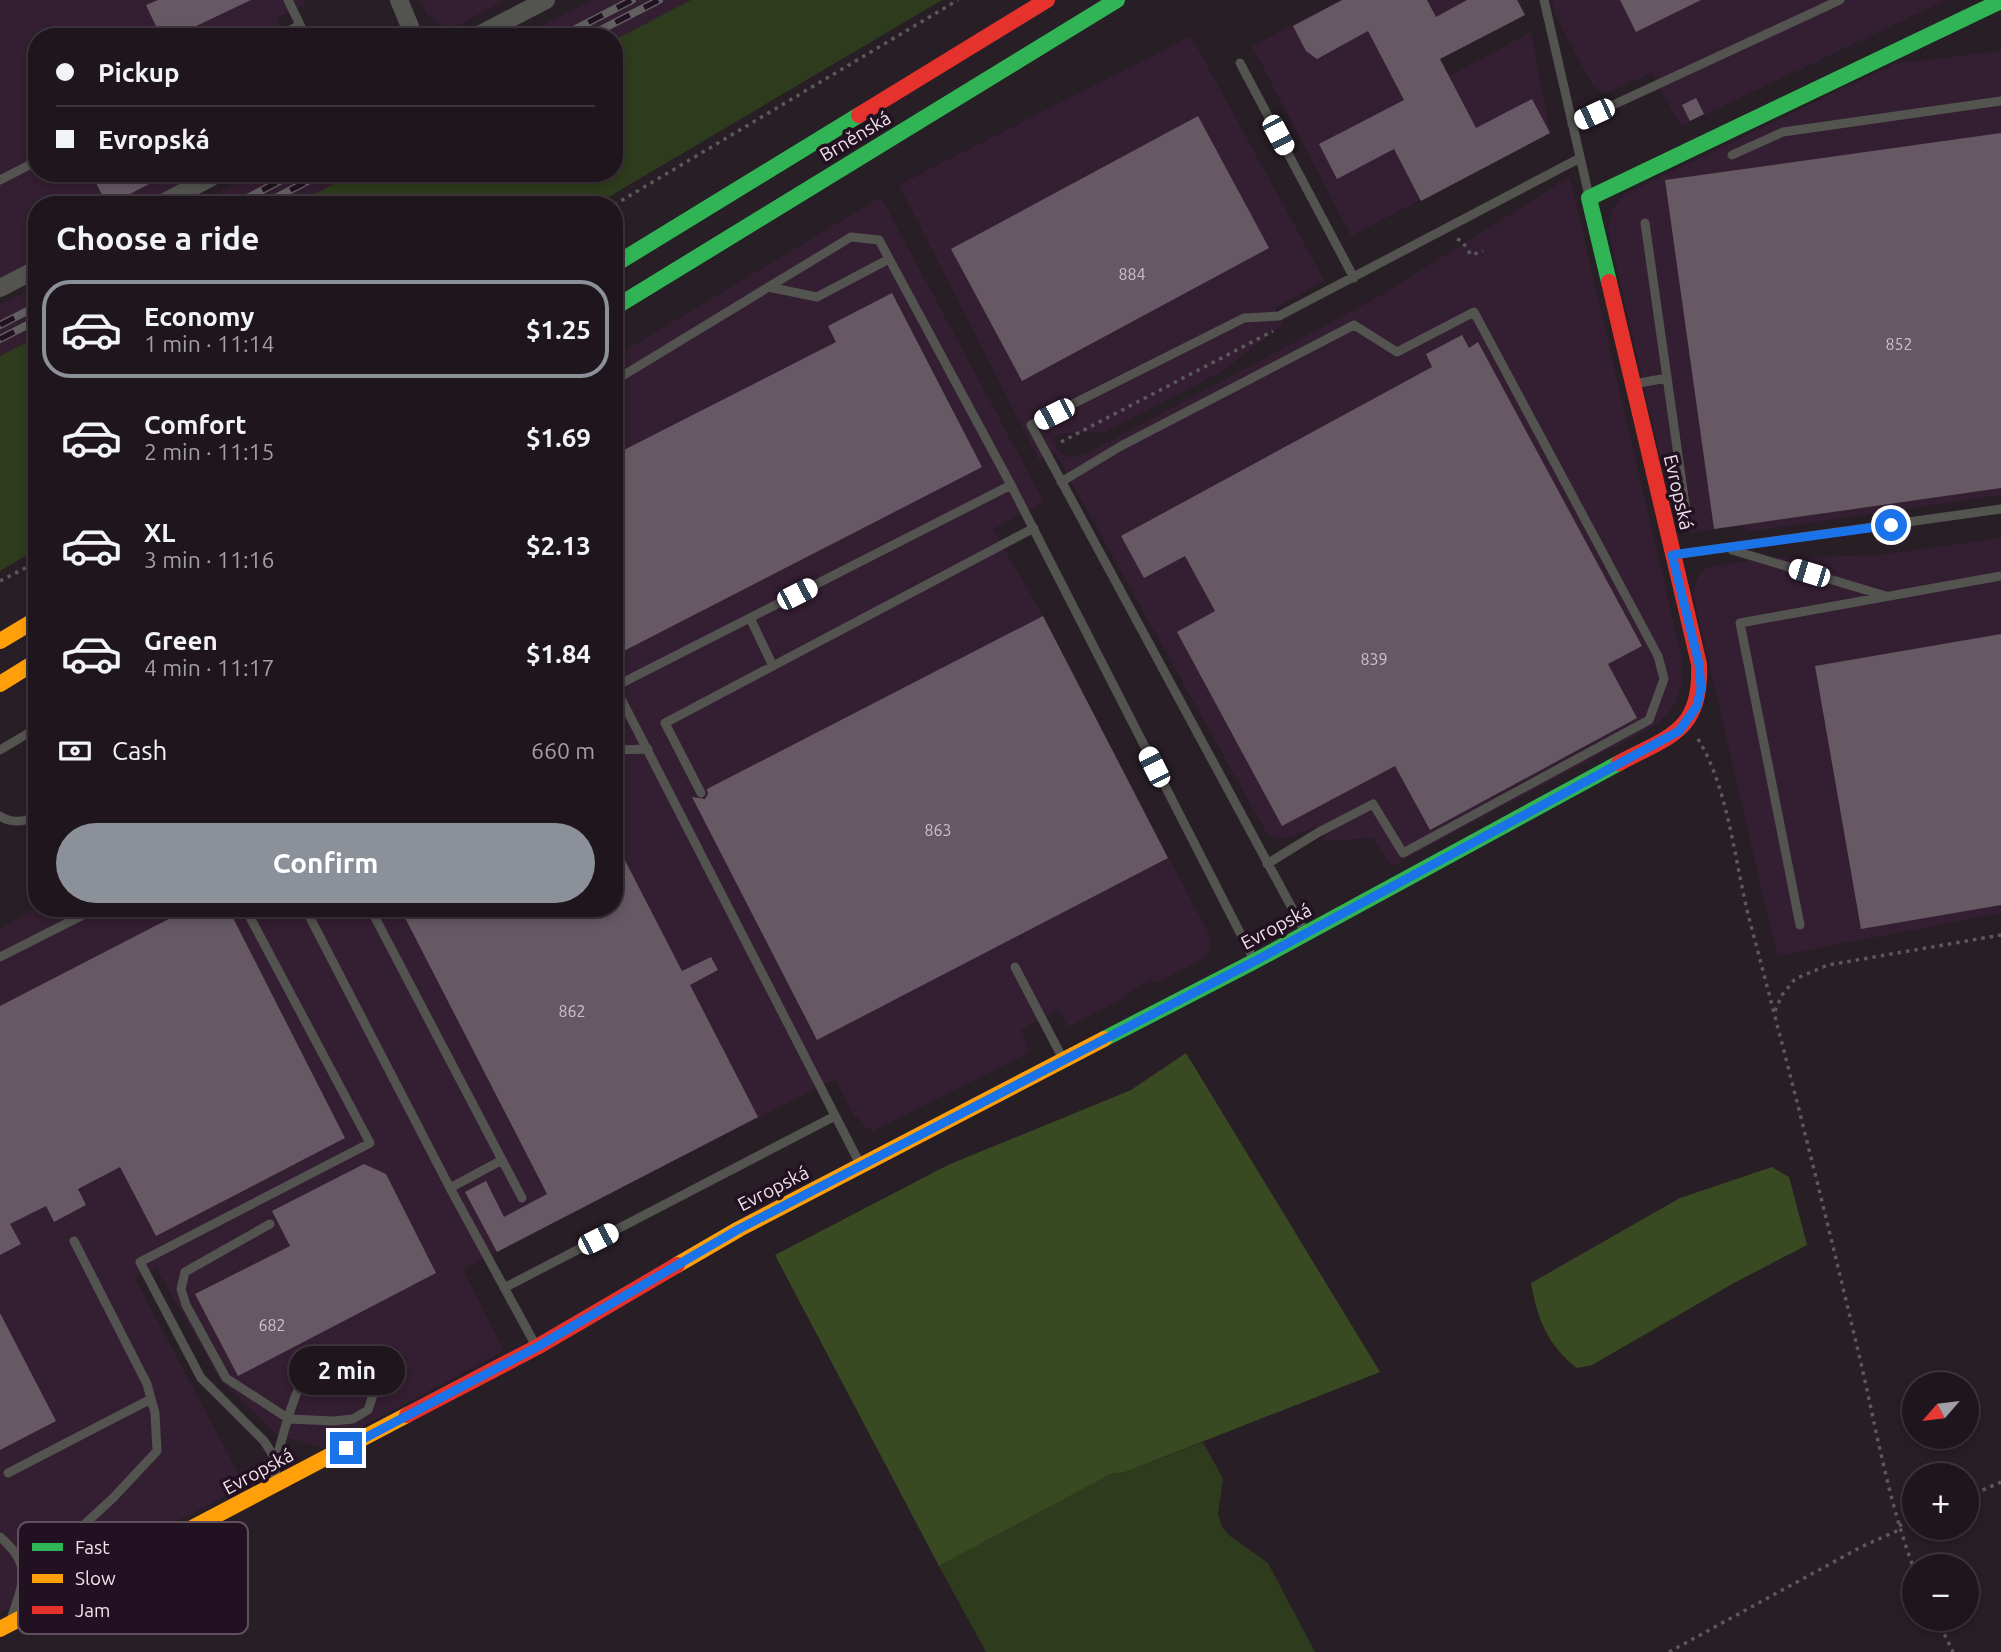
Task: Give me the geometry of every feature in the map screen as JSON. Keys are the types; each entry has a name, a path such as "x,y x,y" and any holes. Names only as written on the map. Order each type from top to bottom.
{"main road":[{"name":"Brněnská","path":"623,259 1047,0"},
{"name":"Brněnská","path":"623,302 1118,0"},
{"path":"1589,198 2001,1"},
{"name":"Evropská","path":"205,1522 537,1347 739,1229 1306,934 1679,731 1697,706 1701,688 1699,664 1589,198"},
{"path":"0,641 28,624"},
{"path":"0,684 28,667"}],"street":[{"path":"399,0 411,28"},
{"path":"492,28 546,0"},
{"path":"176,196 202,182"},
{"path":"0,288 28,274"}],"lane":[{"path":"288,0 302,28"},
{"path":"1544,0 1589,198"},
{"path":"1572,124 1840,0"},
{"path":"294,28 300,25"},
{"path":"1240,63 1354,278"},
{"path":"1732,155 1783,132 2001,101"},
{"path":"1306,934 1031,425 1244,318 1276,317 1580,158"},
{"path":"0,180 28,166"},
{"path":"1645,223 1687,518"},
{"path":"623,376 851,237 879,240 1012,485 1255,961"},
{"path":"768,287 817,297 889,259"},
{"path":"1061,482 1121,446 1354,325 1398,352 1474,312 1658,656 1664,680 1649,720 1403,853 1373,804 1319,832 1267,864"},
{"path":"1632,384 1667,378"},
{"path":"623,683 1012,485"},
{"path":"1672,555 2001,509"},
{"path":"701,793 665,723 1034,528"},
{"path":"1727,549 1888,596"},
{"path":"1800,925 1740,623 2001,576"},
{"path":"750,618 773,666"},
{"path":"623,702 861,1166"},
{"path":"0,750 28,733"},
{"path":"623,750 648,749"},
{"path":"0,816 23,823 28,820"},
{"path":"0,957 80,917"},
{"path":"250,917 370,1143 141,1262 201,1378 264,1441 276,1460"},
{"path":"310,917 450,1188 537,1347"},
{"path":"375,917 522,1198"},
{"path":"1016,967 1064,1061"},
{"path":"504,1288 835,1116"},
{"path":"450,1188 502,1160"},
{"path":"271,1224 185,1272 181,1289 186,1305 226,1378 289,1419 353,1419 368,1410 375,1390 372,1370 353,1350 332,1352 313,1362 301,1383 289,1419 276,1460 274,1486"},
{"path":"74,1241 147,1384 155,1413 158,1451 87,1522"},
{"path":"8,1474 151,1399"},
{"path":"0,1537 18,1556"},
{"path":"5,1627 18,1595"}],"path":[{"path":"623,200 958,0"},
{"path":"1451,238 1462,241 1471,255 1483,251"},
{"path":"1060,442 1277,330"},
{"path":"0,581 28,567"},
{"path":"1688,721 1706,751 1719,785 1747,909 1856,1340 1899,1528 1909,1554"},
{"path":"1775,1013 1782,995 1795,979 1828,965 2001,935"},
{"path":"1979,1492 2001,1482"},
{"path":"1669,1652 1902,1526"},
{"path":"1943,1631 1953,1652"}],"shaded area":[{"path":"0,0 304,0 305,4 277,18 283,28 28,28 28,182 194,182 166,196 28,196 28,267 0,281"},
{"path":"419,0 505,0 453,28 446,28 427,15"},
{"path":"592,0 691,0 623,35 623,28 538,28"},
{"path":"1341,0 1521,0 1524,15 1440,59 1449,76 1531,32 1550,133 1351,236 1252,46"},
{"path":"1552,0 1946,0 1681,126 1651,73 1604,94 1592,85 1555,14"},
{"path":"1191,36 1325,281 1275,308 1284,324 1221,372 1105,432 1061,434 1053,438 1057,451 1070,458 1086,454 1378,297 1570,177 1681,655 1682,682 1676,703 1661,722 1392,866 1373,838 1324,841 1316,827 1288,838 1280,839 1267,834 1055,453 1039,460 899,185"},
{"path":"2001,51 2001,495 1752,531 1741,525 1693,533 1685,530 1669,497 1608,228 1613,208 1623,195 1894,64"},
{"path":"238,182 338,182 311,196 211,196"},
{"path":"881,197 1044,502 993,529 1043,616 1211,938 1209,951 1203,959 1157,983 1151,980 1124,995 1123,999 1068,1027 1059,1010 1021,1030 1028,1053 873,1131 865,1127 859,1117 855,1118 835,1079 550,1222 551,1224 463,1269 504,1351 322,1448 276,1434 221,1381 156,1268 135,1278 245,1486 176,1522 18,1522 18,1604 0,1613 0,929 28,912 28,917 623,917 623,352"},
{"path":"28,291 28,342 0,356 0,305"},
{"path":"2001,538 2001,913 1777,956 1693,594 1695,583 1703,569 1757,558 1879,555"}],"green space":[{"path":"691,0 942,0 610,196 311,196 338,182 623,182 623,35"},
{"path":"28,342 28,554 0,571 0,356"},
{"path":"1186,1053 1380,1372 1125,1472 1111,1474 939,1566 775,1255 948,1165 1131,1090"},
{"path":"1772,1167 1789,1177 1807,1245 1734,1283 1592,1365 1577,1368 1558,1350 1545,1330 1531,1283 1680,1198"},
{"path":"1203,1442 1223,1479 1218,1514 1222,1527 1230,1536 1268,1563 1315,1652 986,1652 939,1566 1111,1474 1125,1472"}],"building":[{"path":"158,0 251,0 192,28 157,28 146,5"},
{"path":"1342,0 1427,0 1436,17 1467,0 1517,0 1525,15 1440,59 1476,128 1532,99 1550,133 1421,201 1394,149 1337,179 1319,144 1404,100 1368,31 1317,59 1306,51 1293,26"},
{"path":"1620,0 1701,0 1636,32"},
{"path":"1696,98 1704,114 1690,121 1682,105"},
{"path":"1198,116 1269,248 1022,381 951,249"},
{"path":"2001,133 2001,488 1714,529 1665,180"},
{"path":"96,182 153,182 126,196 102,196"},
{"path":"892,293 982,467 623,651 623,450 836,342 828,326"},
{"path":"1462,335 1469,348 1478,342 1642,646 1608,664 1637,718 1430,830 1395,766 1282,826 1177,632 1215,611 1185,556 1144,578 1121,536 1432,367 1426,354"},
{"path":"1043,616 1168,858 817,1040 692,797 705,799 707,789"},
{"path":"2001,634 2001,905 1861,929 1815,666"},
{"path":"623,856 682,971 711,957 718,970 690,985 758,1117 497,1252 465,1192 486,1181 504,1217 547,1194 405,917 623,917"},
{"path":"173,917 233,917 345,1138 156,1236 120,1167 78,1189 86,1205 54,1222 46,1206 10,1224 21,1244 0,1255 0,1006"},
{"path":"364,1164 386,1174 436,1273 238,1376 195,1294 290,1246 272,1211"},
{"path":"0,1313 56,1421 0,1450"}],"railway":[{"path":"578,28 632,0"},
{"path":"605,28 659,0"},
{"path":"251,196 278,182"},
{"path":"279,196 306,182"},
{"path":"0,325 28,311"},
{"path":"0,339 28,325"}],"traffic: fast":[{"path":"623,302 1117,0"},
{"path":"1609,282 1589,198 2001,1"},
{"path":"623,259 859,115"},
{"path":"1104,1039 1255,961 1619,763"}],"traffic: slow":[{"path":"0,641 28,624"},
{"path":"0,684 28,667"},
{"path":"677,1265 739,1229 1104,1039"},
{"path":"204,1522 407,1415"},
{"path":"0,1629 18,1620"}],"traffic: jam":[{"path":"859,115 1047,0"},
{"path":"1609,282 1699,664 1699,686 1688,718 1668,737 1619,763"},
{"path":"407,1415 537,1347 677,1265"}],"route":[{"path":"346,1448 537,1347 739,1229 1255,961 1679,731 1697,706 1701,688 1699,664 1672,555 1891,525"}]}
